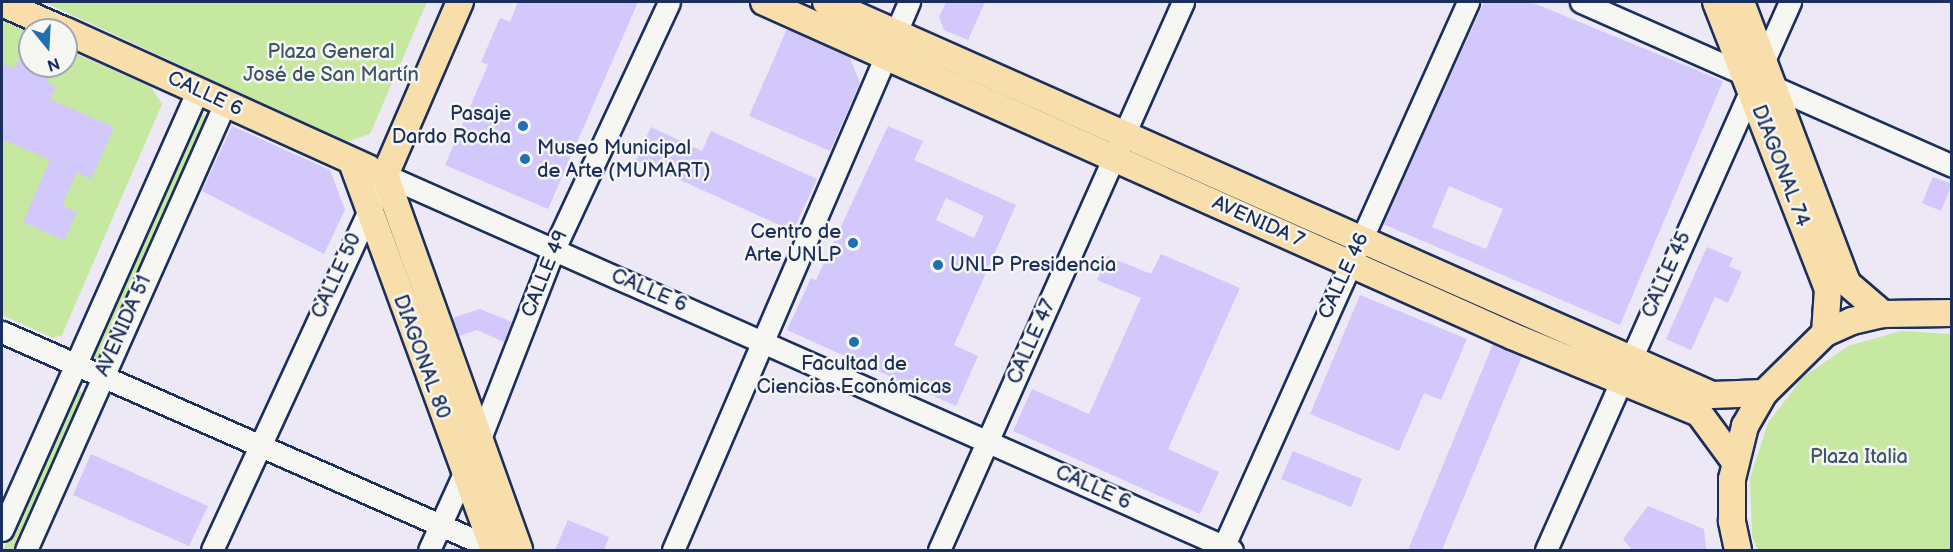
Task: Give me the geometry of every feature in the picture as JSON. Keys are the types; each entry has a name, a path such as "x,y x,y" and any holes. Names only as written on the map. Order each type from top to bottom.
{"main road":[{"name":"CALLE 50","path":"385,175 459,2"},
{"name":"AVENIDA 7","path":"764,2 1348,263 1624,370 1712,395 1764,393"},
{"name":"AVENIDA 7","path":"826,2 1360,240 1624,370 1699,413 1735,462"},
{"name":"DIAGONAL 74","path":"1716,2 1758,78 1847,283 1883,314"},
{"name":"DIAGONAL 74","path":"1741,2 1758,78 1828,289 1825,333"},
{"name":"CALLE 6","path":"2,3 35,18"},
{"name":"CALLE 6","path":"78,37 385,175"},
{"name":"DIAGONAL 80","path":"352,162 464,472 495,550"},
{"name":"DIAGONAL 80","path":"385,175 481,436 519,550"},
{"path":"1738,550 1732,521 1735,462 1744,426 1764,393 1825,333 1883,314 1952,314"}],"street":[{"name":"CALLE 49","path":"429,550 481,436 554,249 669,2"},
{"path":"673,550 766,341 909,2"},
{"name":"CALLE 47","path":"939,550 1183,2"},
{"name":"CALLE 46","path":"1226,549 1348,263 1468,2"},
{"path":"1581,2 1758,78 1952,166"},
{"name":"CALLE 45","path":"1546,550 1624,370 1758,78 1790,2"},
{"name":"AVENIDA 51","path":"2,530 197,91"},
{"name":"AVENIDA 51","path":"26,550 101,376 225,104"},
{"name":"CALLE 50","path":"212,550 385,175"},
{"name":"CALLE 6","path":"385,175 766,341 1226,549"},
{"path":"2,333 495,550"}],"green space":[{"name":"Plaza General José de San Martín","path":"44,2 427,2 370,134 346,142"},
{"path":"2,20 18,27 18,78 78,78 78,54 151,87 162,104 62,335 53,338 2,315"},
{"path":"199,113 208,117 95,368 86,364"},
{"name":"Plaza Italia","path":"1901,331 1951,334 1951,550 1758,550 1752,536 1750,478 1768,423 1803,377 1848,346"},
{"path":"75,389 84,393 13,550 3,550"}],"building":[{"name":"Pasaje Dardo Rocha","path":"518,2 638,2 548,209 445,165 488,65 481,62 500,18 510,22"},
{"path":"946,2 985,2 968,40 944,30 939,17"},
{"path":"1484,2 1531,2 1723,81 1620,325 1383,224","holes":["1449,186 1503,209 1486,249 1432,227"]},
{"path":"787,29 849,56 860,83 830,151 749,116"},
{"path":"18,62 18,78 48,78 46,82 56,87 50,99 114,127 91,179 77,172 62,205 77,212 64,240 23,222 50,160 2,139 2,71 5,64 15,69"},
{"path":"232,126 330,170 345,210 324,254 202,191"},
{"path":"888,126 923,141 914,160 1016,205 954,345 978,356 956,406 787,330 811,278 816,280","holes":["946,198 984,216 974,238 936,220"]},
{"path":"651,127 702,151 711,131 817,179 793,231 636,160"},
{"path":"1933,177 1952,184 1941,211 1922,203"},
{"path":"1707,247 1733,258 1729,266 1742,272 1728,303 1715,297 1691,350 1666,339"},
{"path":"1161,254 1240,288 1168,449 1219,472 1200,514 1013,431 1032,389 1089,414 1141,298 1097,280 1107,256 1151,274"},
{"path":"1360,295 1467,339 1441,400 1424,393 1399,451 1310,414"},
{"path":"480,309 512,322 504,342 477,330 459,336 452,318"},
{"path":"1493,344 1522,356 1442,550 1408,550"},
{"path":"1293,451 1362,479 1351,507 1281,479"},
{"path":"91,454 208,506 189,546 73,495"},
{"path":"1648,506 1704,529 1706,550 1632,550 1623,539"},
{"path":"568,520 609,537 604,550 555,550"}],"place":[{"name":"Pasaje Dardo Rocha","path":"523,126"},
{"name":"Museo Municipal de Arte (MUMART)","path":"525,159"},
{"name":"Centro de Arte UNLP","path":"853,243"},
{"name":"UNLP Presidencia","path":"938,265"},
{"name":"Facultad de Ciencias Económicas","path":"854,342"}]}
